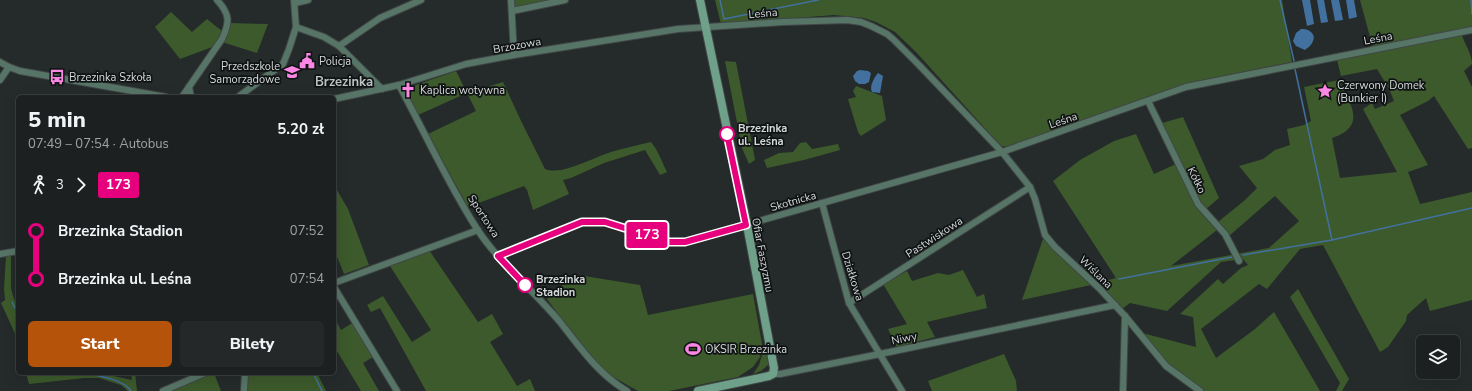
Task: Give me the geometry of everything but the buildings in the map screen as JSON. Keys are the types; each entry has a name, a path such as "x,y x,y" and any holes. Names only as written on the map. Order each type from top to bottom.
{"street":[{"path":"183,95 222,39 226,29 227,16 224,8 217,0"},
{"path":"241,95 283,64 290,49 296,27 296,1 308,0"},
{"path":"339,46 380,18 421,0"},
{"path":"511,0 514,55"},
{"path":"512,11 565,0"},
{"name":"Ofiar Faszyzmu","path":"700,0 774,364 773,374"},
{"name":"Leśna","path":"706,28 840,19 862,22 887,34 905,50 1002,152 1186,87 1472,30"},
{"path":"296,27 324,37 339,46 382,89"},
{"name":"Brzozowa","path":"336,99 399,85 466,64 514,55 678,30 706,28"},
{"path":"0,62 20,71 155,95"},
{"path":"0,80 9,67"},
{"name":"Sportowa","path":"399,85 440,164 478,230 498,256 559,322 580,350 618,386 627,391"},
{"path":"189,87 191,95"},
{"path":"248,95 251,88"},
{"name":"Kółko","path":"1148,100 1198,204 1225,234 1239,261"},
{"name":"Wiślana","path":"1002,152 1030,187 1045,235 1055,247 1115,305 1166,366 1200,391"},
{"name":"Skotnicka","path":"498,256 582,222 605,222 669,242 685,242 1002,152"},
{"name":"Pastwiskowa","path":"849,303 1030,187"},
{"name":"Działkowa","path":"822,203 849,303 902,391"},
{"path":"336,282 478,230"},
{"path":"0,254 16,251"},
{"path":"336,290 397,391"},
{"name":"Niwy","path":"698,391 773,374 780,374 880,354 1115,305"},
{"path":"1123,391 1125,316"},
{"path":"162,391 200,375"},
{"path":"244,391 245,375"}],"green space":[{"path":"515,0 553,0 515,8"},
{"path":"715,0 1282,0 1292,62 1190,83 1008,147 1001,146 916,52 895,32 876,22 864,18 834,15 721,24"},
{"path":"1360,0 1472,0 1472,28 1373,48"},
{"path":"171,12 192,32 207,19 223,32 215,46 180,59 155,27"},
{"path":"230,23 268,24 257,53 222,42"},
{"path":"1462,35 1472,60 1472,64 1464,71 1472,87 1472,148 1468,149 1434,96 1428,101 1400,115 1428,165 1408,172 1420,204 1472,192 1472,300 1430,311 1426,298 1407,315 1406,321 1388,347 1380,352 1323,245 1300,249 1267,289 1259,284 1201,329 1216,358 1255,329 1274,312 1320,391 1205,391 1168,363 1142,333 1196,347 1193,317 1180,314 1218,279 1223,284 1241,268 1248,265 1243,259 1221,262 1167,311 1130,303 1122,309 1097,283 1116,278 1053,181 1080,160 1114,141 1136,134 1154,174 1176,164 1196,205 1217,230 1171,266 1269,248 1299,221 1275,196 1229,236 1218,222 1257,188 1239,166 1263,159 1275,150 1290,145 1287,129 1304,125 1311,121 1304,87 1339,80 1348,98 1353,114 1353,121 1350,127 1343,133 1332,138 1340,178 1397,172 1363,109 1372,103 1375,109 1394,101 1389,89 1377,69 1341,76 1337,60"},
{"path":"725,61 736,62 755,160 749,164 742,148"},
{"path":"456,71 467,93 418,115 409,96 413,86"},
{"path":"503,82 545,169 560,170 569,168 611,152 651,142 658,152 667,172 660,175 645,150 604,163 571,178 563,180 569,194 533,210 527,190 524,186 468,207 428,134 476,111 467,93"},
{"path":"856,86 882,96 886,120 861,136 858,132 848,99 856,97 853,91"},
{"path":"1183,117 1219,198 1206,209 1199,202 1162,123"},
{"path":"806,142 812,149 838,144 840,150 767,168 764,160 779,153 793,152 800,143"},
{"path":"336,188 348,209 369,265 344,274 336,254"},
{"path":"1043,239 1091,285 1022,300"},
{"path":"429,250 478,322 492,314 503,334 490,342 517,386 530,379 535,391 426,391 380,308 371,312 367,305 383,296 412,342 431,330 390,266"},
{"path":"6,256 11,256 11,288 16,304 16,336 1,303 5,300 4,289"},
{"path":"963,270 977,297 984,294 987,308 927,322 935,337 897,347 888,329 907,324 883,284 907,271 912,281 938,273 949,275"},
{"path":"578,275 640,285 648,315 753,294 762,344 760,357 753,367 738,377 669,391 638,391 608,374 582,347 547,299 567,281"},
{"path":"1298,289 1349,379 1342,391 1336,391 1340,383 1290,297"},
{"path":"336,321 341,330 354,322 373,357 363,363 379,391 361,391 336,349"},
{"path":"765,345 769,364 761,371 753,374 759,365"},
{"path":"1004,354 1016,381 1017,391 932,391 928,381"},
{"path":"27,375 108,375 132,380 131,375 135,375 137,391 128,391 121,385 99,378 84,378 29,384"},
{"path":"206,375 215,375 221,391 170,391"},
{"path":"248,375 318,375 326,391 247,391"}],"water":[{"path":"1302,0 1310,0 1314,24 1307,26"},
{"path":"1317,0 1324,0 1328,22 1321,23"},
{"path":"1331,0 1339,0 1343,20 1335,21"},
{"path":"1346,0 1354,0 1357,17 1349,19"},
{"path":"1301,29 1311,32 1314,37 1314,40 1310,46 1305,50 1296,46 1293,41 1296,33"},
{"path":"860,70 871,73 869,82 859,84 855,81 853,76"},
{"path":"878,73 883,76 880,93 872,92 871,90 872,82"}],"waterway":[{"path":"720,0 724,19 818,0"},
{"path":"1280,0 1294,61"},
{"path":"1471,0 1472,14"},
{"path":"1295,69 1332,240"},
{"path":"1243,255 1332,240 1472,208"},
{"path":"1119,279 1232,257"},
{"path":"12,302 16,310"},
{"path":"96,375 117,381 131,391"},
{"path":"314,375 322,391"}],"bus line":[{"name":"173","path":"525,285 498,256 582,222 605,222 669,242 685,242 746,225 727,134"}],"place":[{"name":"Policja","path":"307,61"},
{"name":"Przedszkole Samorządowe","path":"292,72"},
{"name":"Brzezinka Szkoła","path":"57,77"},
{"name":"Kaplica wotywna","path":"408,90"},
{"name":"Czerwony Domek (Bunkier I)","path":"1325,91"},
{"name":"Brzezinka ul. Leśna","path":"727,134"},
{"name":"Brzezinka Stadion","path":"525,285"},
{"name":"OKSIR Brzezinka","path":"693,349"}],"district":[{"name":"Brzezinka","path":"344,81"}]}
